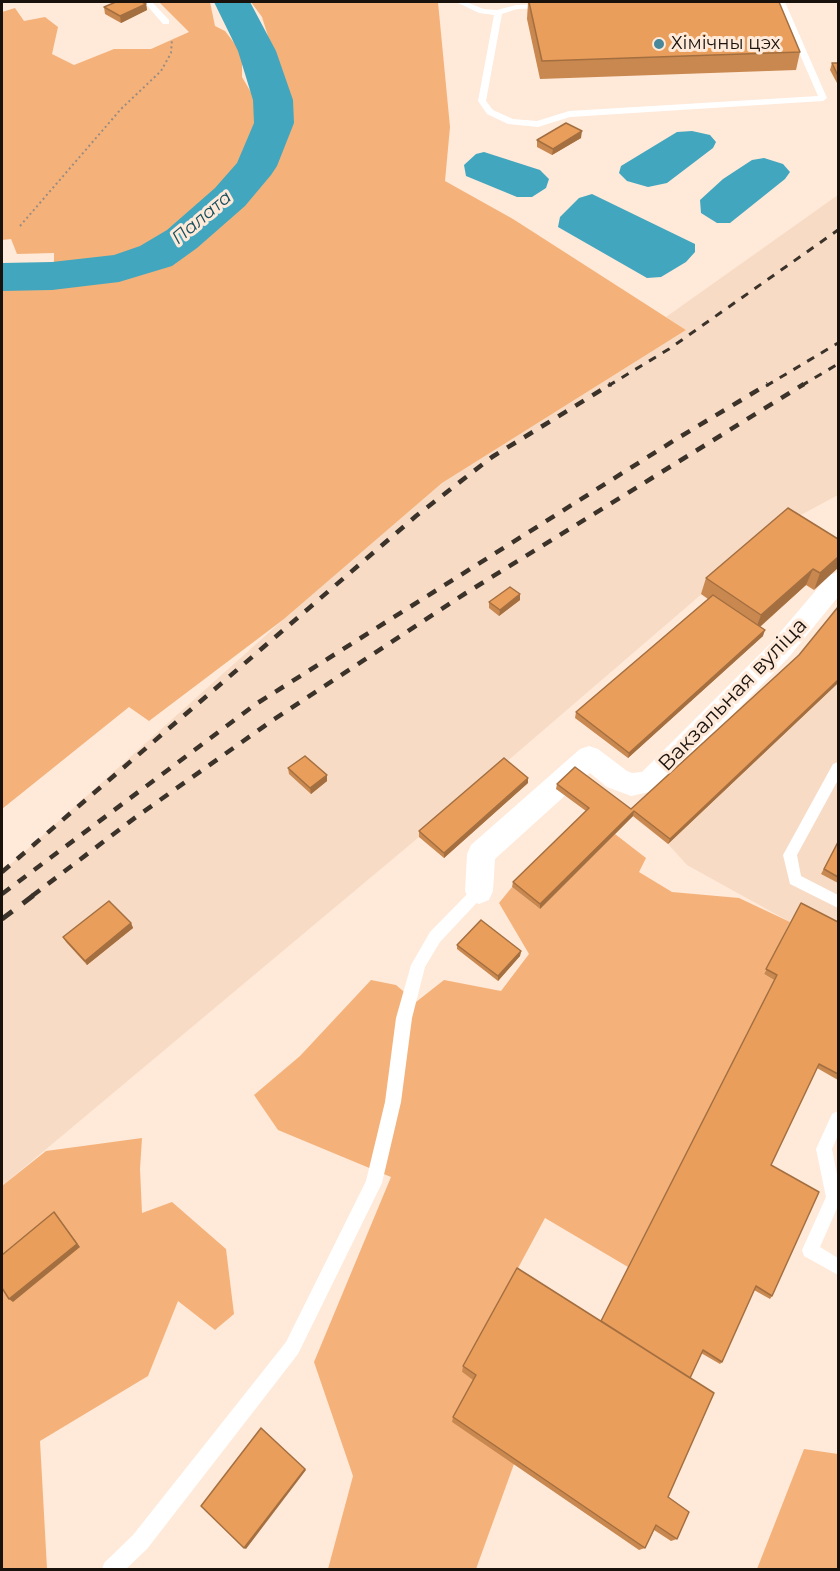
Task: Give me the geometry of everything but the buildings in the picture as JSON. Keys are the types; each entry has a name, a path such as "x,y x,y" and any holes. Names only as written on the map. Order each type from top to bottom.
{"street":[{"name":"Вакзальная вуліца","path":"479,891 481,854 588,757 617,779 632,785 649,782 780,650 838,581"}],"lane":[{"path":"148,2 166,22"},
{"path":"460,2 482,11 498,13 516,7 551,5"},
{"path":"498,13 482,101 490,112 511,122 538,124 569,114 823,98 781,2"},
{"path":"838,768 790,855 795,880 838,902"},
{"path":"111,1569 140,1542 292,1348 374,1183 393,1102 404,1018 418,965 435,937 479,891"},
{"path":"838,1119 824,1149 834,1197 810,1250 838,1267"}],"path":[{"path":"20,226 121,109 161,71 171,53 172,33 166,22"}],"shaded area":[{"path":"159,2 210,2 215,26 225,31 242,53 242,77 256,101 259,121 247,151 216,191 189,216 147,246 116,258 54,268 54,253 17,254 11,239 2,240 2,12 15,8 24,21 45,17 58,27 52,54 74,65 114,49 151,49 189,32"},
{"path":"251,2 438,2 450,127 445,181 513,219 686,330 442,483 284,619 149,721 129,707 2,809 2,290 117,279 174,262 221,225 245,201 269,169 289,121 288,100 262,17"},
{"path":"838,195 838,495 782,525 419,837 2,1186 2,872 284,619 442,483 686,330 666,317"},
{"path":"838,610 838,928 798,908 790,922 687,865 668,844 629,814 797,661"},
{"path":"615,834 646,858 639,872 672,892 739,898 790,922 764,974 774,980 628,1267 545,1218 462,1372 474,1380 514,1464 476,1569 328,1569 353,1476 314,1362 391,1177 278,1130 254,1095 300,1056 371,980 396,985 416,1002 444,980 501,991 529,954 499,903 512,887 540,909"},
{"path":"142,1138 140,1169 142,1213 172,1202 226,1249 234,1314 215,1330 178,1301 148,1376 40,1441 47,1569 2,1570 2,1186 46,1151"},
{"path":"804,1449 838,1454 838,1569 757,1569"}],"water":[{"path":"692,131 710,135 716,142 713,148 667,183 648,187 627,181 619,173 621,166 677,132"},
{"path":"484,152 540,170 549,179 546,188 532,197 517,197 466,176 464,165 476,154"},
{"path":"764,158 783,164 790,172 785,179 730,223 717,223 701,213 700,200 723,179 752,160"},
{"path":"592,194 695,244 695,252 686,262 661,277 647,278 558,227 560,217 579,198"}],"waterway":[{"name":"Палата","path":"2,277 52,276 119,268 156,256 182,239 230,197 256,166 274,123 273,100 257,51 232,2"}],"railway":[{"path":"608,386 669,349 838,230"},
{"path":"766,386 838,343"},
{"path":"801,386 838,364"},
{"path":"2,872 416,516 492,457 611,384"},
{"path":"2,894 256,704 678,438 768,384"},
{"path":"32,896 136,817 273,720 466,593 804,384"},
{"path":"2,919 34,895"}],"place":[{"name":"Хімічны цэх","path":"659,44"}]}
